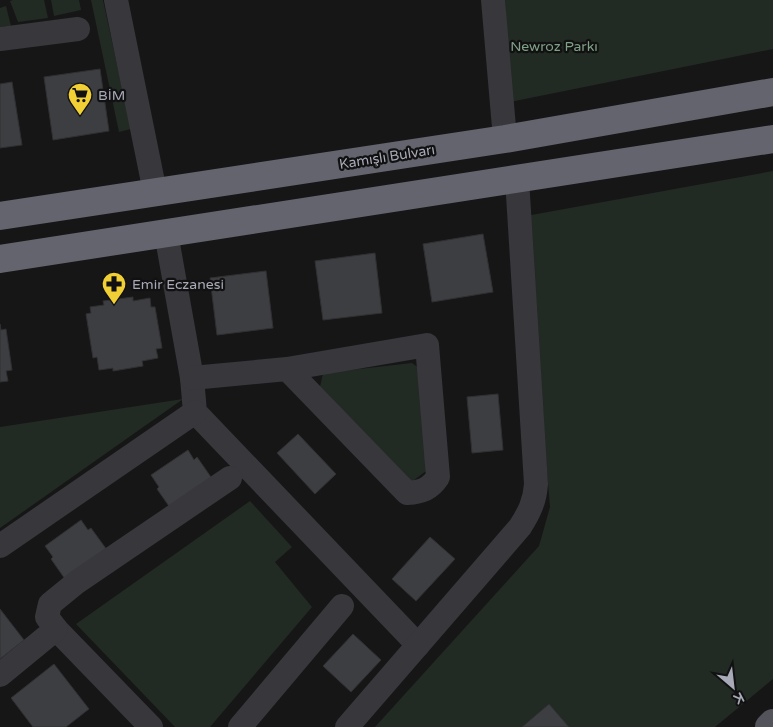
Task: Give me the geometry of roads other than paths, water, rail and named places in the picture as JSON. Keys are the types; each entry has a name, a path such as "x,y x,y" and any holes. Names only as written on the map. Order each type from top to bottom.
{"highway":[{"name":"Kamışlı Bulvarı","path":"0,216 504,139 773,92"},
{"path":"0,259 773,139"}],"main road":[{"path":"769,727 773,723"}],"street":[{"path":"116,0 155,192"},
{"path":"493,0 504,139"},
{"path":"0,39 78,29"},
{"path":"347,727 520,527 535,499 536,484 517,178"},
{"path":"166,233 192,378 195,412 418,645"},
{"path":"192,378 287,369 427,345 438,477 432,487 421,492 407,493 287,369"},
{"path":"0,546 195,412"},
{"path":"151,727 56,629 47,617 50,604 77,582 230,478"},
{"path":"240,727 342,606"},
{"path":"0,675 56,629"}],"place":[{"name":"BİM","path":"80,116"},
{"name":"Emir Eczanesi","path":"114,305"}],"park label":[{"name":"Newroz Parkı","path":"554,46"}]}
